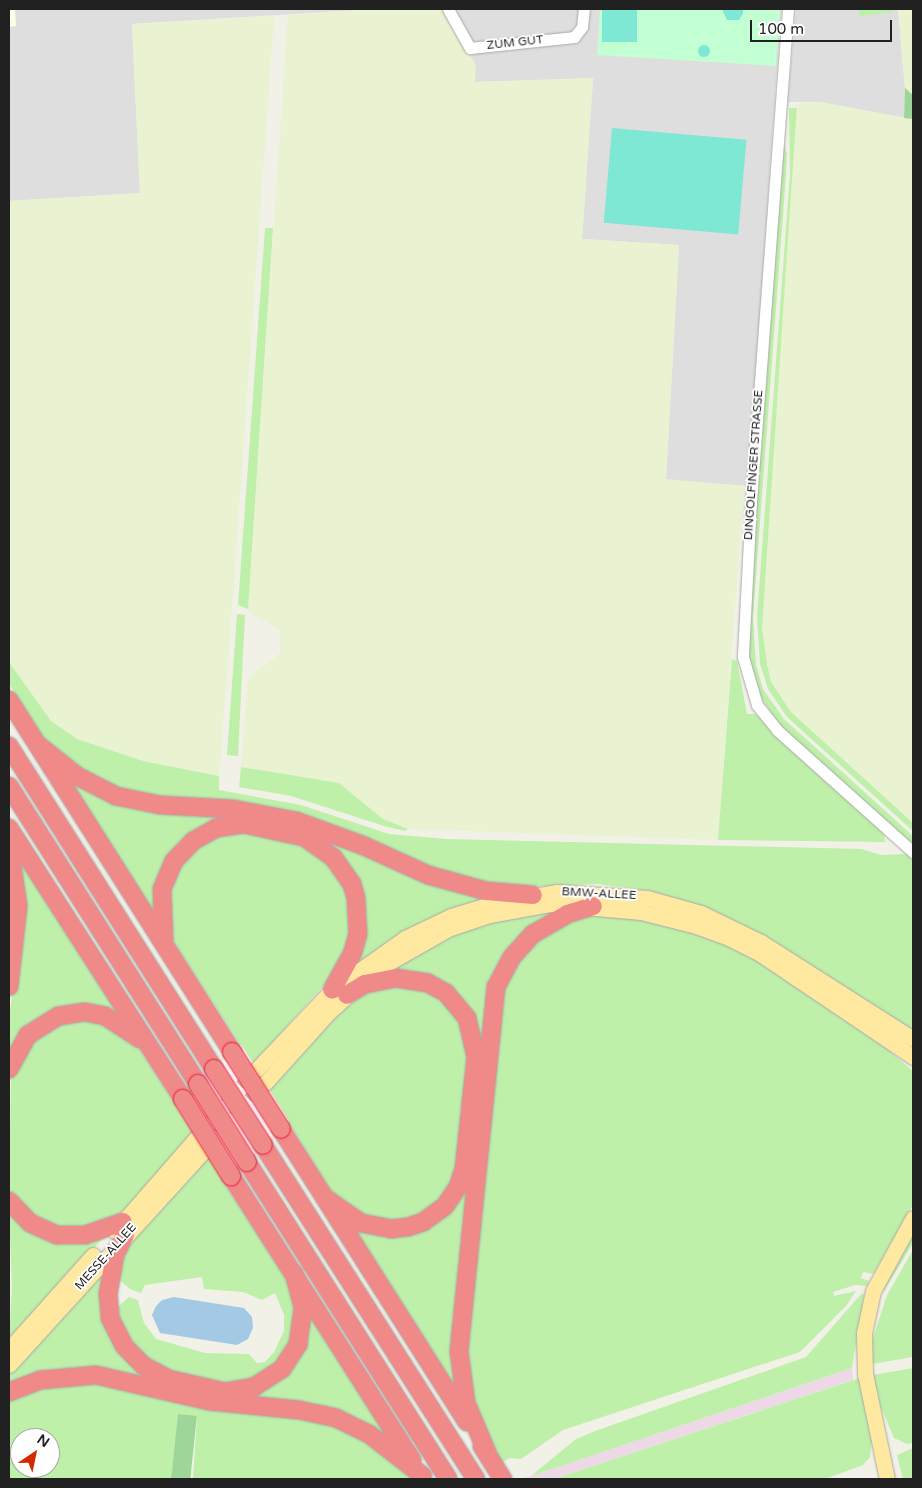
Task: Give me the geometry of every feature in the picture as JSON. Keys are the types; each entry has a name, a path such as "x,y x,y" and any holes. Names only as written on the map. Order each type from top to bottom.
{"highway":[{"path":"9,700 503,1479"},
{"path":"37,744 77,776 116,796 160,805 233,810 296,821 362,845 428,876 486,891 533,895"},
{"path":"9,746 476,1479"},
{"path":"9,786 448,1479"},
{"path":"165,946 162,933 162,889 166,875 180,853 193,841 216,828 244,824 274,828 304,837 320,846 333,858 352,884 359,916 358,934 340,992"},
{"path":"9,828 157,1057 423,1478"},
{"path":"9,845 18,906 9,986"},
{"path":"488,1455 466,1403 459,1351 496,987 512,957 533,934 567,914 593,906"},
{"path":"325,1198 362,1223 391,1229 408,1227 423,1222 445,1206 458,1187 464,1169 476,1057 474,1039 466,1018 446,994 428,983 396,978 365,984 340,992"},
{"path":"9,1068 22,1043 35,1029 50,1019 76,1012 92,1012 112,1019 132,1032 157,1057"},
{"path":"9,1201 30,1223 57,1235 85,1235 124,1229 115,1255 108,1292 110,1318 124,1346 144,1366 168,1379 225,1392 254,1387 282,1369 298,1344 303,1307 294,1273"},
{"path":"9,1392 41,1380 96,1375 209,1401 299,1410 336,1418 369,1434 423,1478"}],"main road":[{"name":"BMW-ALLEE","path":"340,992 405,938 451,916 533,895 614,893 646,898 701,913 760,942 913,1039"},
{"name":"BMW-ALLEE","path":"340,992 456,926 489,915 551,904 593,906 641,912 729,938 758,953 913,1057"},
{"path":"257,1069 340,992"},
{"path":"265,1083 340,992"},
{"name":"MESSE-ALLEE","path":"9,1365 124,1229 196,1138"},
{"name":"MESSE-ALLEE","path":"9,1349 124,1229 204,1151"},
{"path":"887,1479 869,1400 863,1346 873,1291 913,1218"}],"street":[{"name":"ZUM GUT","path":"448,9 470,48 574,37 582,27 584,9"},
{"name":"DINGOLFINGER STRASSE","path":"788,9 748,539 743,657 757,705 777,730 913,852"}],"shaded area":[{"path":"9,9 374,9 132,24 140,193 9,201"},
{"path":"9,9 15,9 16,26 9,27"},
{"path":"374,9 441,9 476,65 475,82 593,78 582,239 679,245 666,479 744,486 718,840 408,829 383,819 339,783 241,767 248,678 280,653 280,630 252,614 248,609 288,15"},
{"path":"441,9 781,9 748,486 666,480 679,245 582,239 593,78 475,82 475,65"},
{"path":"602,9 637,9 637,42 602,42"},
{"path":"722,9 743,9 743,14 739,20 727,20"},
{"path":"796,9 898,9 905,88 904,118 820,102 788,102"},
{"path":"898,9 913,9 913,95 905,88"},
{"path":"274,16 219,776 143,761 77,739 51,721 9,662 9,201 140,193 132,24"},
{"path":"704,45 710,51 704,57 698,51"},
{"path":"820,102 913,119 913,823 791,712 771,682 762,628 794,119 799,104"},
{"path":"612,128 746,140 738,234 604,223"},
{"path":"174,1297 244,1308 252,1317 253,1328 248,1339 237,1345 160,1333 152,1315 156,1306 162,1300"},
{"path":"852,1368 853,1380 554,1479 522,1479"}],"green space":[{"path":"600,9 780,9 776,66 597,55"},
{"path":"859,9 893,9 893,12 859,16"},
{"path":"905,88 913,95 913,119 904,118"},
{"path":"797,104 762,628 767,664 771,682 791,712 913,823 913,831 787,717 768,689 760,664 757,616 790,174 789,108 796,108"},
{"path":"782,135 787,154 786,175 753,617 756,664 763,689 784,719 913,836 913,846 781,727 758,693 750,670 747,627"},
{"path":"265,228 273,228 248,609 238,605"},
{"path":"237,614 245,615 238,756 227,755"},
{"path":"732,659 737,661 747,714 756,714 776,737 884,834 885,842 718,840"},
{"path":"9,662 51,721 77,739 143,761 219,776 219,790 301,805 389,834 446,839 861,849 881,855 907,854 913,860 913,1031 680,900 650,891 598,884 518,887 470,884 363,840 120,792 62,757 43,737 9,684"},
{"path":"241,767 339,783 383,819 408,829 405,831 384,826 291,796 239,787"},
{"path":"61,768 75,779 238,816 191,836 155,911 151,913"},
{"path":"243,829 314,847 345,882 353,934 335,973 253,1064 171,938 167,922 171,876 200,842"},
{"path":"312,831 495,896 390,940 354,966 363,908"},
{"path":"14,850 125,1019 75,1009 9,1057 9,1017 20,942"},
{"path":"570,909 492,987 464,1405 342,1216 366,1229 448,1208 480,1058 460,1002 378,976 455,932 512,916"},
{"path":"610,913 692,930 745,953 885,1047 913,1071 913,1205 873,1274 863,1272 861,1278 869,1281 867,1286 855,1285 833,1292 834,1296 856,1291 846,1306 800,1352 563,1430 521,1459 509,1458 502,1463 480,1424 465,1371 496,1001 523,947 568,918"},
{"path":"404,982 444,998 471,1040 455,1185 423,1217 377,1223 335,1198 287,1119 221,1179 287,1279 298,1311 287,1356 253,1383 205,1385 140,1358 113,1311 129,1297 138,1300 144,1323 156,1339 205,1353 249,1354 257,1363 265,1362 274,1352 284,1331 284,1315 275,1293 262,1300 243,1292 204,1289 202,1277 145,1285 141,1293 130,1289 114,1275 131,1241 336,1011 359,993"},
{"path":"98,1020 138,1047 193,1133 126,1209 108,1222 94,1228 46,1227 9,1194 11,1079 22,1051 54,1023"},
{"path":"9,1208 20,1221 100,1235 103,1238 9,1343 12,1286"},
{"path":"913,1229 913,1243 884,1291 881,1291"},
{"path":"913,1250 913,1357 872,1364 872,1341 887,1295"},
{"path":"109,1260 107,1321 159,1380 265,1386 306,1311 399,1448 376,1434 143,1380 9,1388 9,1373"},
{"path":"862,1293 864,1295 852,1368 531,1476 576,1439 806,1357"},
{"path":"913,1368 913,1443 907,1444 894,1438 880,1405 873,1375"},
{"path":"860,1378 872,1439 870,1457 863,1465 825,1479 554,1479"},
{"path":"96,1381 300,1416 351,1431 399,1464 412,1479 193,1479 197,1417 178,1414 174,1479 9,1479 9,1400 33,1389"},
{"path":"178,1414 197,1416 190,1479 171,1479"},
{"path":"913,1448 913,1479 903,1479 897,1455"}],"pier":[{"path":"241,1044 289,1121 224,1182 175,1105"}],"tunnel":[{"path":"196,1138 256,1070"},
{"path":"204,1151 265,1083"}]}
